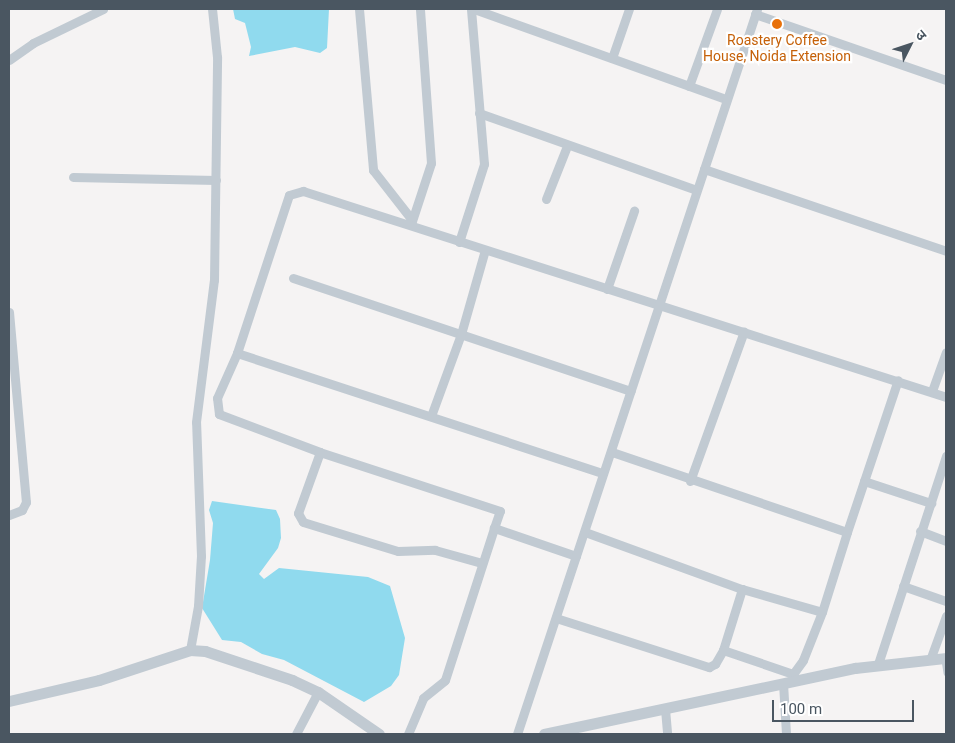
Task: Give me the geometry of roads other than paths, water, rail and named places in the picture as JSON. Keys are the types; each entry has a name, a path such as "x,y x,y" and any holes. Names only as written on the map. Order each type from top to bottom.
{"street":[{"path":"9,60 33,43 103,9"},
{"path":"190,650 198,606 201,556 196,422 214,280 217,57 212,9"},
{"path":"359,9 373,170 411,223"},
{"path":"411,223 431,163 420,9"},
{"path":"459,242 484,164 473,9 726,99"},
{"path":"612,58 629,9"},
{"path":"689,86 717,9"},
{"path":"517,734 603,473 612,452 658,305 756,12 946,80"},
{"path":"479,113 566,146 696,190"},
{"path":"546,199 566,146"},
{"path":"704,168 946,251"},
{"path":"73,177 216,180"},
{"path":"408,734 423,698 445,680 500,511 320,452 219,414 216,398 237,353 289,195 303,191 411,223 459,242 744,330 946,397"},
{"path":"607,289 634,211"},
{"path":"431,416 461,334 485,250"},
{"path":"293,278 631,391"},
{"path":"9,312 26,502 22,510 9,515"},
{"path":"690,481 744,330"},
{"path":"932,391 946,352"},
{"path":"237,353 603,473"},
{"path":"794,677 803,660 822,612 898,380"},
{"path":"320,452 298,513 303,522 398,551 435,550 482,563"},
{"path":"612,452 690,481 847,532"},
{"path":"878,664 920,531 943,473 946,456"},
{"path":"864,481 930,503"},
{"path":"494,528 576,556"},
{"path":"920,531 946,540"},
{"path":"585,532 742,589 822,612"},
{"path":"903,586 946,601"},
{"path":"556,618 702,666 715,664 723,650 742,589"},
{"path":"930,660 946,616"},
{"path":"9,701 99,680 190,650 226,657 318,692 379,734"},
{"path":"723,650 794,677"},
{"path":"544,734 783,683 794,677 878,664 945,659"},
{"path":"783,683 786,734"},
{"path":"296,734 318,692"},
{"path":"665,709 667,734"}],"lane":[{"path":"945,659 946,673"}],"water":[{"path":"233,9 329,9 327,48 320,53 295,47 249,56 251,47 245,23 235,19"},
{"path":"212,501 276,510 280,519 281,538 278,548 259,574 264,579 279,568 368,577 390,586 405,638 399,675 391,686 364,702 284,660 262,654 241,642 222,640 202,608 210,560 213,523 209,510"}],"place":[{"name":"Roastery Coffee House, Noida Extension","path":"777,24"}]}
